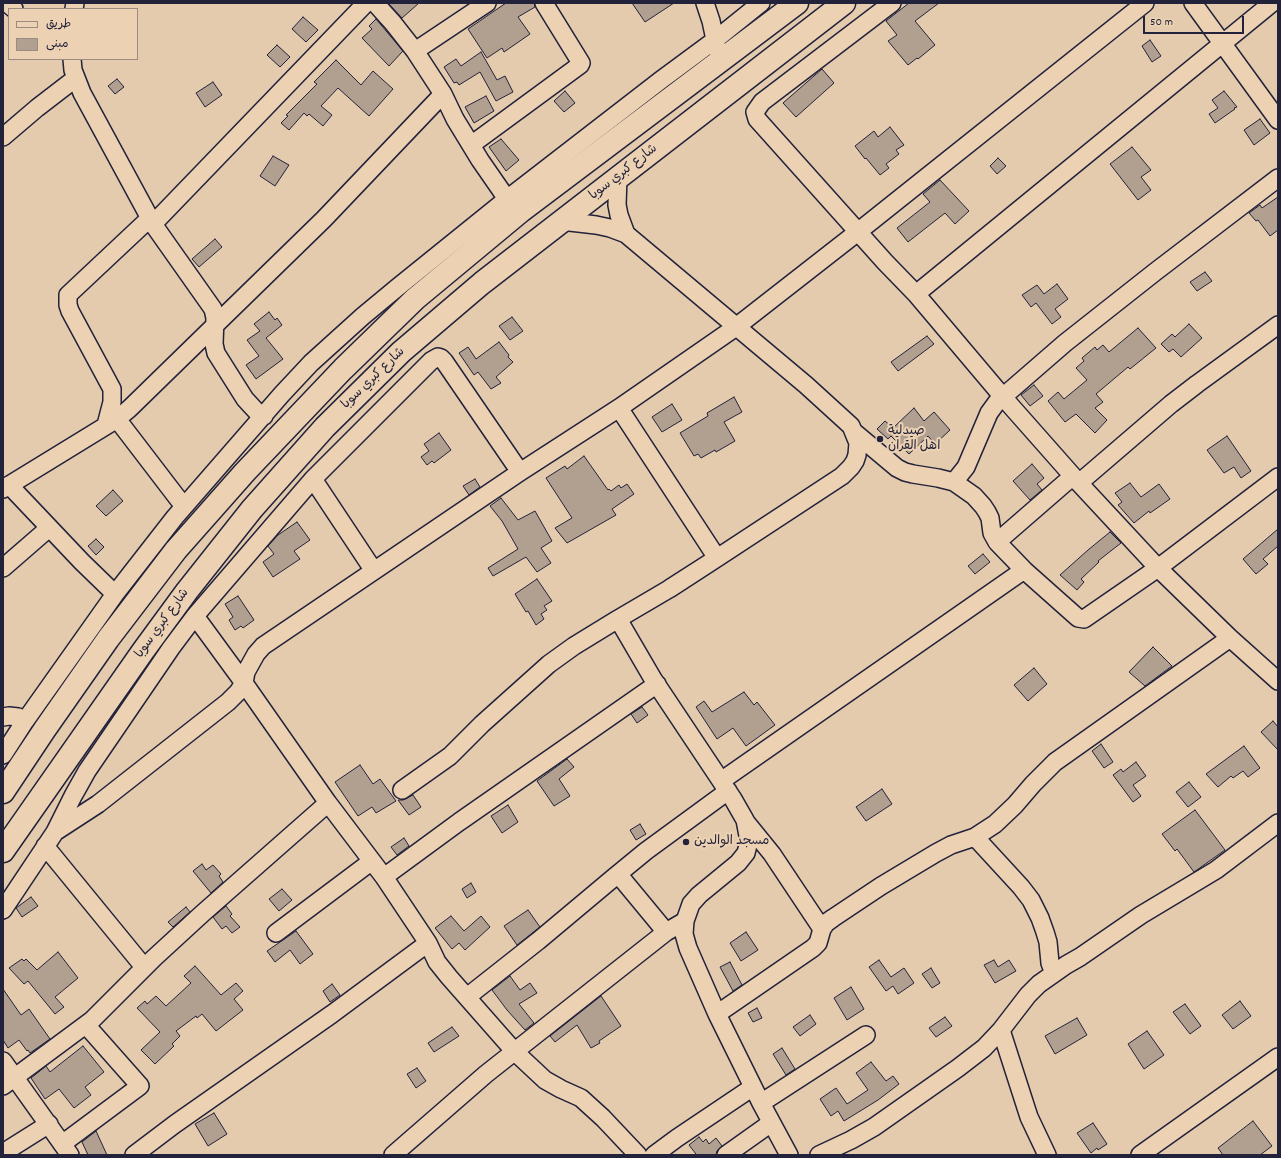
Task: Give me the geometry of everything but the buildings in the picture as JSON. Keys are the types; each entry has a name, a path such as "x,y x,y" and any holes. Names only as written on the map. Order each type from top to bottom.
{"highway":[{"path":"3,792 71,692 156,575 176,550 268,446 343,369 415,300 521,210 797,3"},
{"name":"شارع كبري سوبا","path":"3,851 143,651 187,591 252,509 325,427 401,352 482,283 844,3"},
{"path":"268,446 290,466"}],"street":[{"path":"179,500 111,422 112,389 70,311 68,305 68,295 151,221 366,3"},
{"path":"375,3 415,51 443,94 471,145 507,199"},
{"path":"415,51 487,3"},
{"path":"471,145 580,66 581,63 544,3"},
{"path":"705,3 719,61"},
{"path":"3,755 112,591 179,500 260,414 363,316 507,199 761,3"},
{"path":"892,3 762,102 755,112 761,124 859,231 885,262 916,294 1003,397 1076,480 1158,568 1230,638 1278,681"},
{"path":"55,832 98,804 228,702 238,692 244,683 246,672 256,654 263,646 520,472 619,408 736,327 1145,3"},
{"path":"1194,3 1278,120"},
{"path":"916,294 1272,3"},
{"path":"72,65 82,93 151,221 212,309 215,324 214,344 216,353 248,403 260,414"},
{"path":"3,137 37,108 72,65"},
{"path":"112,591 6,487 111,422 158,381 324,219 443,94"},
{"path":"618,177 617,205 626,234"},
{"path":"954,482 970,460 992,408 1003,397 1065,343 1278,178"},
{"path":"561,221 603,226 626,234 806,384 845,421 854,432 889,462 905,472 954,482 974,496 983,506 990,518 992,533 997,542 1024,570 1078,618 1084,619 1158,568 1278,477"},
{"path":"997,542 1171,404 1278,325"},
{"path":"3,910 55,832 87,771 167,654 195,616 313,480 430,361 438,357 444,361 520,472"},
{"path":"619,408 718,558"},
{"path":"112,591 260,414"},
{"path":"402,790 450,756 482,724 549,664 574,646 718,558 847,472 855,461 859,448 854,432"},
{"path":"313,480 374,571"},
{"path":"3,568 49,528"},
{"path":"467,997 724,786 1024,570"},
{"path":"195,616 328,803 384,877 428,943 437,962 515,1052 545,1080 581,1098 603,1118 638,1155"},
{"path":"618,618 657,684 740,810 745,820 772,854 822,929"},
{"path":"718,1014 813,948 818,943 822,929 826,923 833,918 936,853 951,845 975,837 985,831 1004,816 1055,762 1230,638"},
{"path":"384,877 657,684"},
{"path":"3,717 18,717 25,721"},
{"path":"9,1081 86,1025 144,967 328,803"},
{"path":"745,820 749,840 746,852 732,868 695,899 688,909 684,934 688,948 718,1014 771,1123 789,1155"},
{"path":"819,1155 851,1140 927,1091 984,1048 1039,984 1141,915 1216,870 1278,823"},
{"path":"975,837 1031,900 1045,932 1048,942 1050,963 1054,973"},
{"path":"46,846 144,967"},
{"path":"276,933 372,861"},
{"path":"618,874 666,932"},
{"path":"392,1155 515,1052 666,932 685,921"},
{"path":"134,1155 175,1124 332,1014 428,943"},
{"path":"3,1061 9,1081 50,1124 66,1149 140,1086 86,1025"},
{"path":"1001,1030 1029,1117 1047,1155"},
{"path":"761,1103 866,1035"},
{"path":"1140,1155 1278,1056"},
{"path":"654,1155 753,1087"},
{"path":"726,1155 771,1123"},
{"path":"3,1153 50,1124"}],"place":[{"name":"صيدلية اهل القران","path":"880,439"},
{"name":"مسجد الوالدين","path":"686,842"}]}
